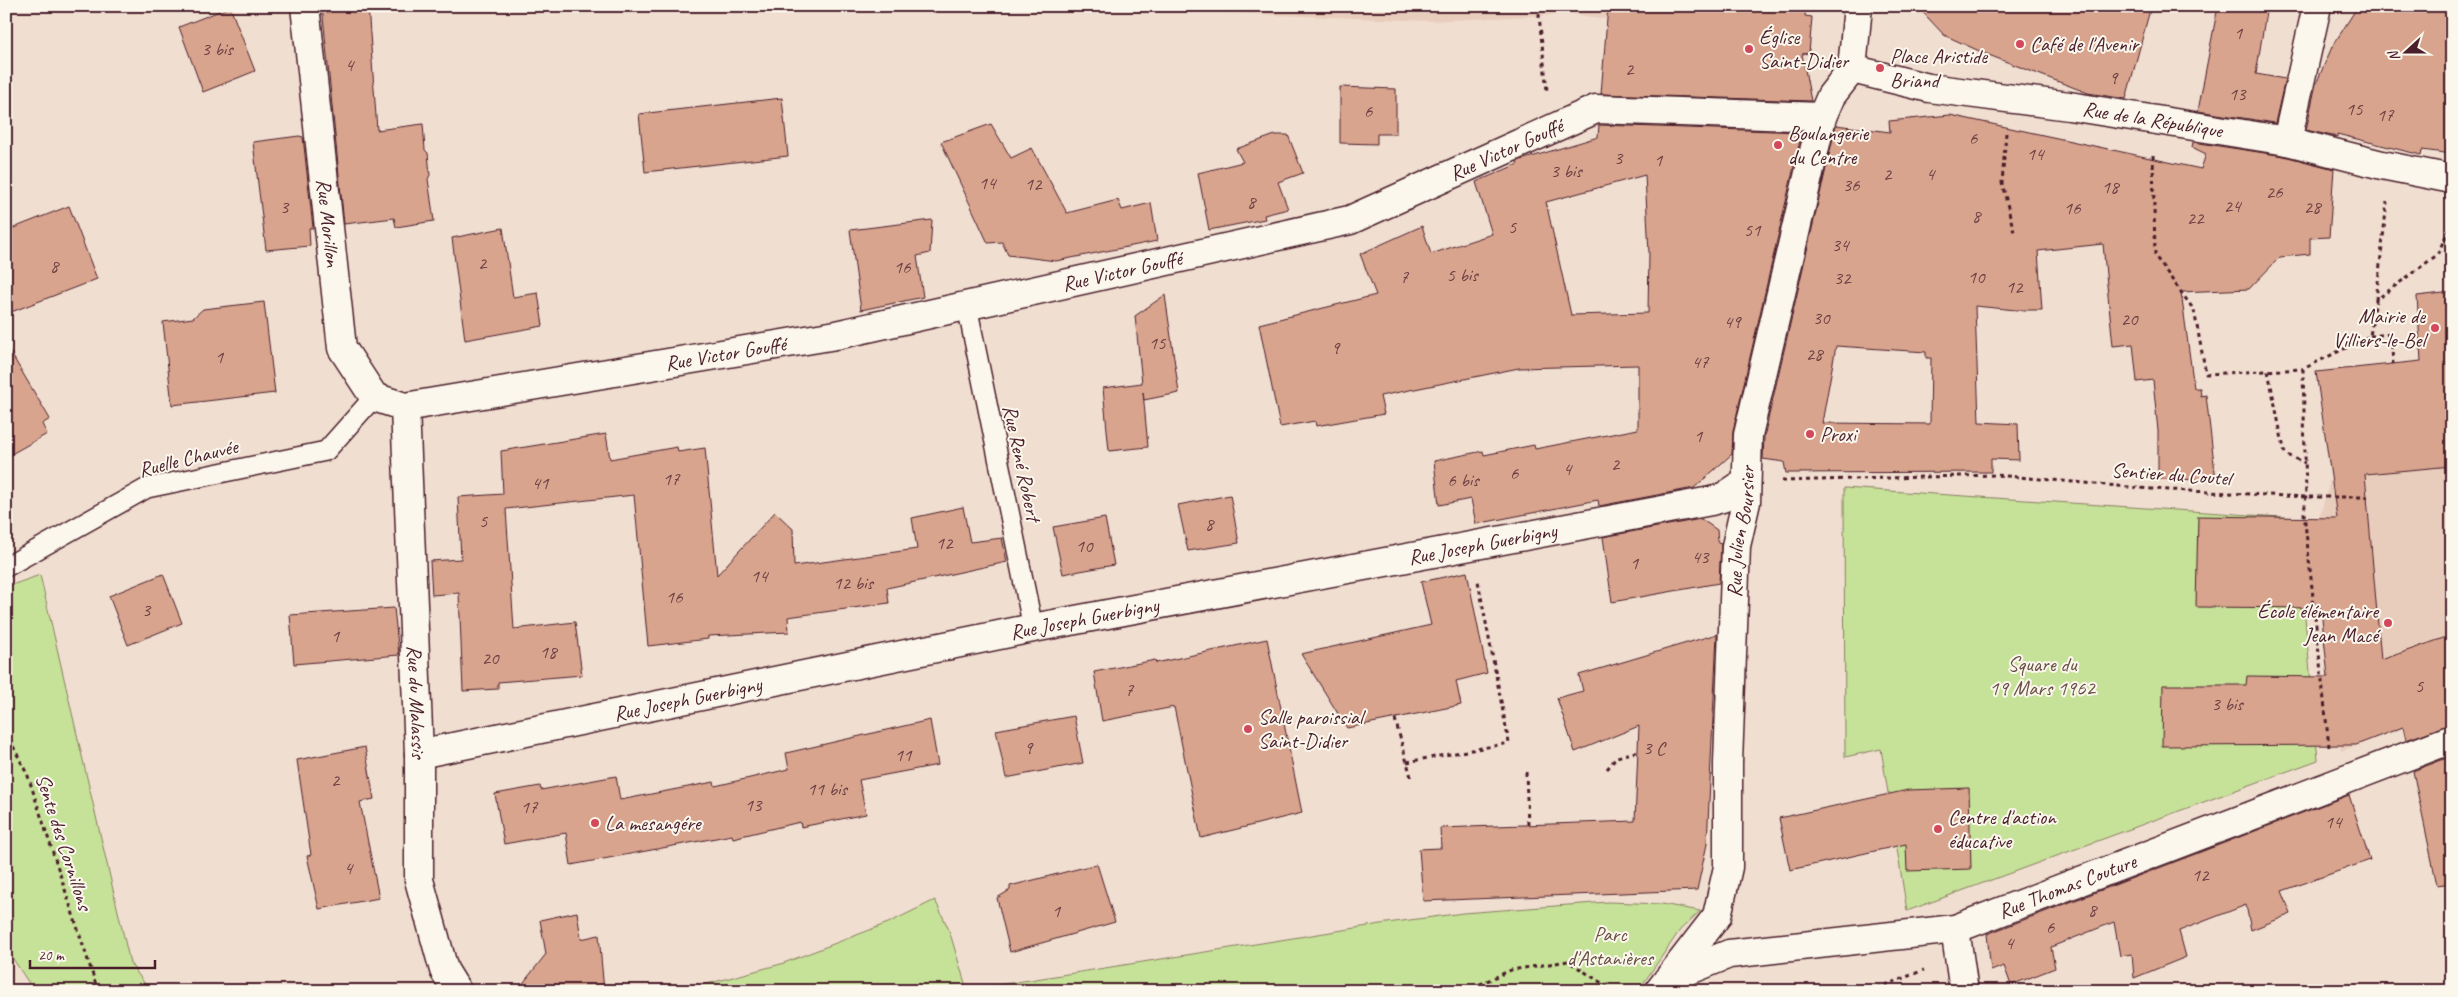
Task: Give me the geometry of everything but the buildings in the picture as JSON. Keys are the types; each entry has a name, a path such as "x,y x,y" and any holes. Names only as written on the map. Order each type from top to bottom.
{"street":[{"name":"Rue Morillon","path":"305,6 342,348 374,397"},
{"path":"1852,69 1858,6"},
{"path":"2287,141 2317,6"},
{"name":"Rue de la République","path":"1852,69 1928,88 2009,100 2069,106 2287,141 2382,166 2452,178"},
{"name":"Rue Julien Boursier","path":"1664,985 1716,916 1728,867 1728,763 1736,546 1746,502 1748,435 1822,117 1831,96 1852,69"},
{"name":"Rue Victor Gouffé","path":"405,407 836,335 1350,220 1596,109 1822,117"},
{"path":"374,397 405,407"},
{"name":"Rue du Malassis","path":"405,407 419,754 419,880 444,970 456,991"},
{"name":"Rue Joseph Guerbigny","path":"419,754 1033,628 1722,498 1746,482"},
{"name":"Rue Thomas Couture","path":"1664,985 1729,954 1955,929 2452,739"},
{"path":"1955,929 1964,991"}],"lane":[{"name":"Rue René Robert","path":"967,306 1033,628"},
{"name":"Ruelle Chauvée","path":"6,567 147,488 326,451 374,397"}],"path":[{"path":"1538,6 1551,129"},
{"path":"2009,100 2002,183 2014,232"},
{"path":"2152,119 2156,256 2194,310 2206,374 2302,369 2370,336 2391,334 2393,364"},
{"path":"2370,336 2388,197 2378,187 2382,166"},
{"path":"2376,300 2437,255 2452,223"},
{"path":"2446,236 2452,267"},
{"path":"2302,369 2306,497 2304,513 2333,784"},
{"path":"2268,371 2284,454 2305,463"},
{"name":"Sentier du Coutel","path":"1746,482 1996,476 2151,489 2306,497 2368,497"},
{"path":"1407,762 1509,743 1470,546"},
{"path":"1394,719 1411,777"},
{"name":"Sente des Cornillons","path":"6,732 28,776 98,991"},
{"path":"1607,769 1617,756 1639,751"},
{"path":"1526,772 1528,825"},
{"path":"1870,991 1960,957"},
{"path":"1465,991 1511,970 1568,961 1614,991"}],"shaded area":[{"path":"1226,6 1618,6 1609,8 1606,19 1573,14 1431,21 1226,13"},
{"name":"École élémentaire Jean Macé","path":"2452,466 2452,710 2341,751 2314,536 2331,477"}],"green space":[{"name":"Square du 19 Mars 1962","path":"1844,488 2296,518 2318,760 1907,911 1881,749 1845,757"},
{"path":"40,575 130,963 150,991 34,991 6,948 6,587"},
{"name":"Parc d'Astanières","path":"935,900 949,930 967,990 1387,923 1463,913 1608,902 1662,904 1700,911 1680,930 1638,991 681,991 781,964 888,923"}],"place":[{"name":"Café de l'Avenir","path":"2020,44"},
{"name":"Église Saint-Didier","path":"1749,49"},
{"name":"Place Aristide Briand","path":"1880,68"},
{"name":"Boulangerie du Centre","path":"1778,145"},
{"name":"Mairie de Villiers-le-Bel","path":"2435,328"},
{"name":"Proxi","path":"1810,434"},
{"name":"École élémentaire Jean Macé","path":"2388,623"},
{"name":"Salle paroissial Saint-Didier","path":"1248,729"},
{"name":"La mesangére","path":"595,823"},
{"name":"Centre d'action éducative","path":"1938,829"}]}
